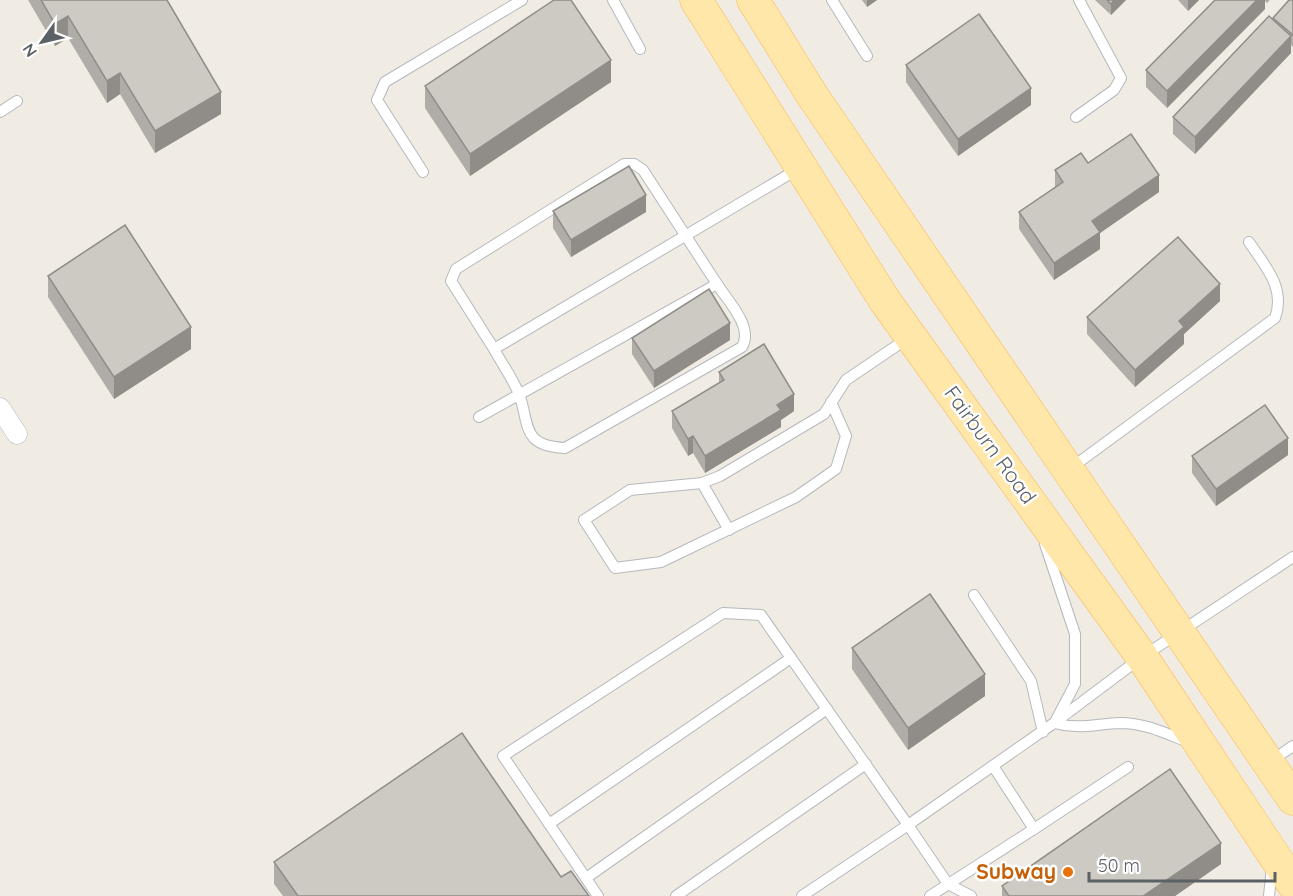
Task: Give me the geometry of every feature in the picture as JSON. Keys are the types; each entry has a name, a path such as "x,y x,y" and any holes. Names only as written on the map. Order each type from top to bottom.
{"main road":[{"name":"Fairburn Road","path":"696,0 885,301 1142,657 1293,884"},
{"path":"753,0 812,95 1180,631 1280,754 1293,799"}],"street":[{"path":"0,408 16,434"}],"lane":[{"path":"423,172 377,100 385,82 522,0"},
{"path":"613,0 640,49"},
{"path":"832,0 867,56"},
{"path":"1076,117 1114,90 1120,78 1078,0"},
{"path":"0,112 17,101"},
{"path":"624,164 634,164 643,170 687,235 745,327 746,341 742,346 565,448 550,447 531,434 525,424 519,394 451,281 456,268 624,164"},
{"path":"494,349 801,168"},
{"path":"1068,470 1275,318 1280,294 1272,276 1249,242"},
{"path":"479,417 717,284"},
{"path":"831,402 846,436 836,469 796,497 729,530 661,562 615,568 584,520 630,490 702,483 720,476 824,414 831,402 846,380 910,336"},
{"path":"702,483 729,530"},
{"path":"1034,506 1076,634 1075,684 1054,723"},
{"path":"802,896 1043,732 1142,657 1293,556"},
{"path":"974,595 1031,681 1043,732"},
{"path":"598,896 503,756 723,613 761,615 948,884 971,896"},
{"path":"549,824 791,658"},
{"path":"586,878 827,709"},
{"path":"1054,723 1075,729 1120,723 1146,725 1203,747"},
{"path":"676,896 866,764"},
{"path":"993,766 1034,829"},
{"path":"930,896 1128,767"},
{"path":"1269,896 1272,854"}],"building":[{"path":"41,0 167,0 221,92 155,131 120,73 107,81 68,16 55,24"},
{"path":"554,0 571,0 611,60 470,154 425,86"},
{"path":"1215,0 1257,0 1167,91 1146,70"},
{"path":"1289,0 1293,0 1293,35 1273,18"},
{"path":"979,14 1031,88 958,139 906,65"},
{"path":"1269,16 1291,36 1195,137 1173,117"},
{"path":"1131,134 1159,175 1092,221 1100,232 1054,263 1019,212 1063,182 1055,170 1081,153 1088,163"},
{"path":"629,166 646,195 571,240 553,211"},
{"path":"125,225 191,327 114,377 48,276"},
{"path":"1178,237 1220,284 1179,321 1184,327 1135,370 1087,317"},
{"path":"709,289 730,323 654,371 632,338"},
{"path":"764,344 794,394 777,405 781,410 705,456 693,436 688,439 672,411 724,380 719,372"},
{"path":"1265,405 1288,438 1216,489 1192,456"},
{"path":"930,594 985,674 908,728 852,648"},
{"path":"462,733 561,877 571,871 589,896 298,896 274,862"},
{"path":"1170,769 1221,843 1143,896 1009,896 1002,886"}],"place":[{"name":"Subway","path":"1068,872"}]}
